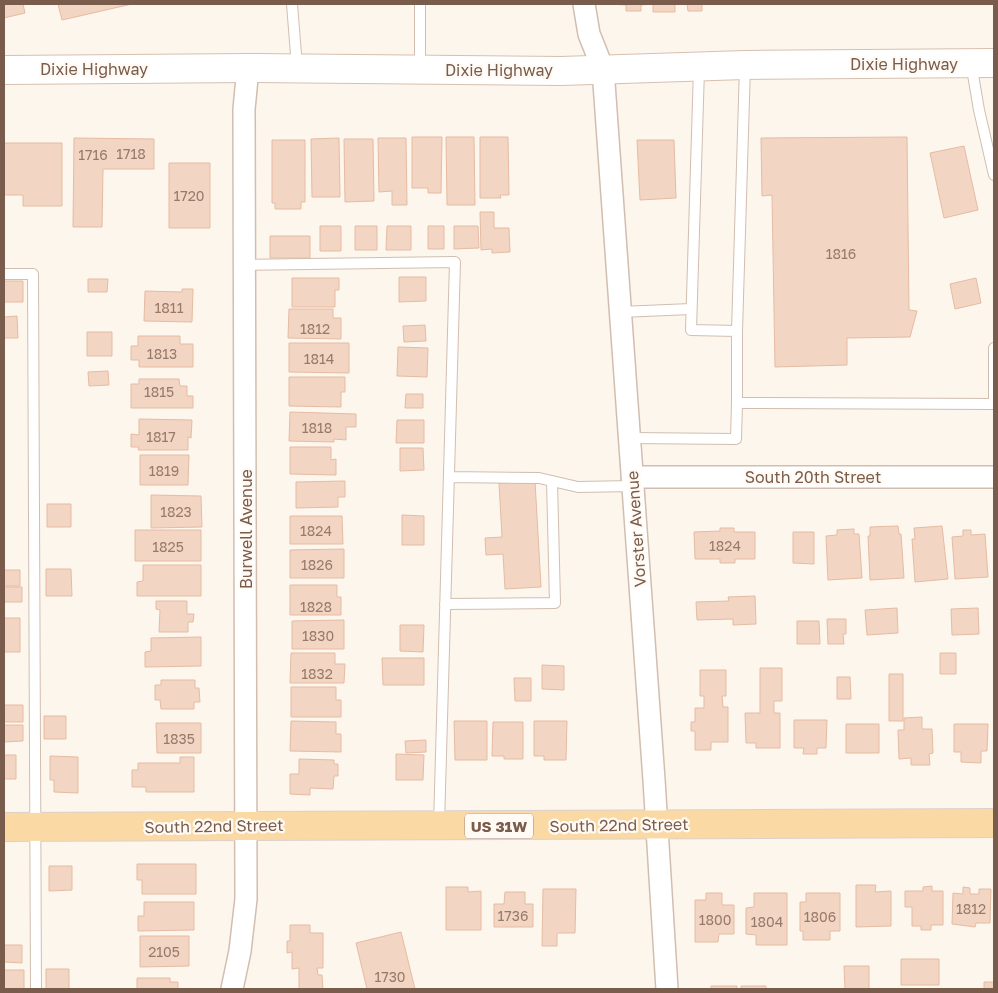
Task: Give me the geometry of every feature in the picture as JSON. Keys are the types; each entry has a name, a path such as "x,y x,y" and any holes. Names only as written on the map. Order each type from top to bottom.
{"main road":[{"name":"South 22nd Street","path":"4,827 994,824"}],"street":[{"name":"Vorster Avenue","path":"584,4 589,34 603,69 667,989"},
{"name":"Dixie Highway","path":"4,70 248,68 420,70 603,69 745,65 982,63"},
{"name":"Burwell Avenue","path":"232,989 240,951 246,899 244,109 248,68"},
{"name":"South 20th Street","path":"633,482 994,477"}],"lane":[{"path":"292,4 297,68"},
{"path":"420,4 420,70"},
{"path":"982,63 979,110 994,175"},
{"path":"629,438 736,439 737,331 745,65"},
{"path":"699,66 691,330 737,331"},
{"path":"245,265 454,262 439,826"},
{"path":"4,274 33,274 36,989"},
{"path":"620,312 691,309"},
{"path":"737,403 994,404 994,348"},
{"path":"449,477 539,478 578,487 633,482"},
{"path":"445,604 555,603 552,481"}],"building":[{"path":"4,4 23,4 25,13 4,18"},
{"path":"58,4 132,4 62,20"},
{"path":"610,4 653,4 641,5 641,11 626,11 626,5"},
{"path":"653,4 675,4 675,12 653,12"},
{"path":"687,4 702,4 702,11 688,11"},
{"path":"412,137 442,137 441,193 428,193 428,188 412,188"},
{"path":"446,137 474,137 475,205 447,205"},
{"path":"480,137 508,137 509,195 500,195 501,198 480,198"},
{"path":"907,137 909,310 917,311 910,337 847,338 847,365 775,367 772,195 762,196 761,138"},
{"path":"74,138 154,139 154,169 103,169 102,227 73,227"},
{"path":"339,138 340,197 312,197 311,139"},
{"path":"378,138 406,138 407,205 392,205 392,191 379,192"},
{"path":"344,139 373,139 374,201 345,202"},
{"path":"272,140 305,140 305,202 301,202 301,209 275,209 275,203 272,203"},
{"path":"637,140 674,140 676,198 640,200"},
{"path":"4,143 62,143 62,206 23,206 23,195 4,195"},
{"path":"964,146 978,210 944,218 930,153"},
{"path":"169,163 210,163 210,228 169,228"},
{"path":"480,212 494,212 494,228 509,228 510,252 492,253 492,249 481,250"},
{"path":"320,226 341,226 341,251 320,251"},
{"path":"355,226 377,226 377,250 355,250"},
{"path":"387,226 411,226 411,250 386,250"},
{"path":"428,226 444,226 444,249 428,249"},
{"path":"454,226 478,226 479,248 454,249"},
{"path":"270,236 310,236 310,258 270,258"},
{"path":"399,277 426,277 426,301 399,302"},
{"path":"292,278 339,278 339,290 335,290 335,307 292,307"},
{"path":"976,278 981,303 955,309 950,284"},
{"path":"88,279 108,279 107,292 88,292"},
{"path":"4,281 23,281 23,302 4,302"},
{"path":"182,289 193,289 192,322 144,321 145,291 182,292"},
{"path":"289,309 333,309 333,318 341,318 341,339 288,338"},
{"path":"17,316 18,338 4,338 4,317"},
{"path":"425,325 426,341 404,342 403,326"},
{"path":"87,332 112,332 112,356 87,356"},
{"path":"138,336 180,336 180,344 193,344 193,367 139,367 139,360 131,360 131,346 138,346"},
{"path":"289,343 349,343 349,373 289,372"},
{"path":"398,347 428,348 427,377 397,376"},
{"path":"108,371 109,385 89,386 88,372"},
{"path":"289,377 345,377 345,392 341,392 341,407 289,406"},
{"path":"139,379 179,379 180,386 187,386 187,396 193,396 193,408 131,408 131,384 139,384"},
{"path":"406,394 423,394 423,408 405,408"},
{"path":"290,412 356,414 356,427 346,427 346,440 334,439 334,442 289,441"},
{"path":"139,419 192,420 191,438 188,437 188,450 138,450 139,447 131,447 131,434 139,435"},
{"path":"397,420 424,420 424,443 396,443"},
{"path":"290,447 331,447 331,460 336,459 336,475 290,474"},
{"path":"400,448 423,448 424,470 400,471"},
{"path":"140,455 189,455 188,485 140,485"},
{"path":"345,481 345,497 338,497 338,507 296,508 296,482"},
{"path":"535,481 541,587 505,589 503,554 486,555 485,538 502,537 499,483"},
{"path":"151,495 201,496 202,527 151,528"},
{"path":"47,504 71,504 71,527 47,527"},
{"path":"402,515 424,516 424,545 402,545"},
{"path":"290,516 342,516 343,544 290,544"},
{"path":"898,526 899,534 901,534 904,578 870,580 868,536 870,536 870,527"},
{"path":"942,526 948,579 915,582 912,539 915,539 914,528"},
{"path":"720,528 734,528 734,532 755,532 755,559 735,559 735,563 720,563 720,559 695,559 694,532 720,531"},
{"path":"854,529 854,534 859,534 862,578 828,580 826,536 837,535 837,530"},
{"path":"135,530 201,530 201,561 135,561"},
{"path":"963,530 971,530 971,535 985,534 988,577 955,579 952,537 963,536"},
{"path":"793,532 814,532 814,564 793,563"},
{"path":"344,549 344,578 290,578 290,550"},
{"path":"143,565 201,565 201,596 137,596 137,582 143,581"},
{"path":"46,569 71,569 72,596 46,596"},
{"path":"4,570 20,570 20,586 4,586"},
{"path":"290,585 337,585 337,597 341,597 341,615 290,615"},
{"path":"4,587 22,587 22,602 4,602"},
{"path":"755,596 756,624 733,625 733,619 697,620 696,602 729,601 728,597"},
{"path":"156,601 187,601 187,614 194,614 193,622 188,622 188,632 159,632 160,610 156,609"},
{"path":"897,608 898,633 867,635 865,610"},
{"path":"978,608 979,634 952,635 951,609"},
{"path":"4,618 20,618 20,652 4,652"},
{"path":"827,619 846,619 846,634 843,634 844,644 828,644"},
{"path":"344,620 344,649 292,649 292,621"},
{"path":"797,621 819,621 820,644 797,644"},
{"path":"400,625 424,625 423,652 400,651"},
{"path":"201,637 201,666 145,667 145,652 151,651 151,638"},
{"path":"291,653 335,653 335,664 345,664 344,683 290,683"},
{"path":"940,653 956,653 956,674 940,674"},
{"path":"382,658 424,658 424,685 383,685"},
{"path":"542,665 564,666 564,690 542,689"},
{"path":"760,668 782,668 782,701 774,701 774,713 780,713 780,748 756,748 756,743 746,743 745,713 760,713"},
{"path":"700,670 726,670 726,696 722,696 723,707 728,707 728,742 711,742 711,750 695,750 695,731 691,731 691,722 695,722 695,708 704,708 704,696 700,696"},
{"path":"889,674 903,674 903,721 889,721"},
{"path":"837,677 850,677 851,699 837,699"},
{"path":"514,678 531,678 531,701 515,701"},
{"path":"161,680 195,680 195,688 199,688 200,702 194,702 194,709 161,709 160,700 155,700 155,685 161,685"},
{"path":"291,687 336,687 336,700 341,700 341,717 291,717"},
{"path":"4,705 23,705 23,722 4,722"},
{"path":"44,716 66,716 66,739 44,739"},
{"path":"922,717 922,729 932,729 933,753 929,754 930,765 911,765 911,758 899,759 898,730 904,730 904,718"},
{"path":"794,720 827,720 826,748 817,748 817,754 803,754 804,748 794,748"},
{"path":"291,721 336,722 336,734 341,734 341,752 290,751"},
{"path":"454,721 487,721 487,760 455,760"},
{"path":"534,721 567,721 566,760 544,760 544,756 534,756"},
{"path":"493,722 523,722 523,759 504,759 504,756 492,756"},
{"path":"156,723 201,723 201,753 157,753"},
{"path":"846,724 879,724 879,753 846,753"},
{"path":"954,724 988,724 987,751 981,751 981,763 961,762 961,752 954,752"},
{"path":"4,725 23,725 23,741 4,742"},
{"path":"426,740 426,752 406,753 405,741"},
{"path":"396,754 424,755 423,780 396,780"},
{"path":"4,755 16,755 16,779 4,779"},
{"path":"50,756 78,757 78,793 54,792 54,780 50,780"},
{"path":"180,757 194,757 194,792 146,792 146,787 132,787 132,770 138,770 138,763 180,763"},
{"path":"299,759 334,760 334,764 338,764 338,776 334,776 333,789 310,788 310,795 290,794 290,774 299,774"},
{"path":"137,864 196,864 196,894 142,894 142,880 137,880"},
{"path":"49,866 72,866 72,890 49,891"},
{"path":"856,885 876,885 875,892 891,891 891,926 856,927"},
{"path":"932,886 932,891 943,891 943,925 931,925 931,930 921,930 921,926 912,926 912,907 905,907 905,891 923,891 923,887"},
{"path":"446,887 468,887 468,892 481,891 481,930 446,930"},
{"path":"963,887 970,888 970,894 979,894 979,889 991,889 990,923 976,923 975,927 952,924 953,893 963,894"},
{"path":"543,889 576,889 575,933 557,933 557,946 542,946"},
{"path":"505,892 525,892 525,904 533,904 533,927 494,927 494,904 504,904"},
{"path":"706,893 722,893 722,905 734,905 734,934 719,934 718,942 695,942 695,900 706,900"},
{"path":"754,893 787,893 787,945 756,945 756,935 746,934 746,908 754,907"},
{"path":"806,893 840,893 840,931 830,931 830,940 803,940 803,931 800,931 800,902 806,902"},
{"path":"144,902 194,902 194,930 138,931 138,916 144,916"},
{"path":"290,925 310,925 310,933 323,933 323,968 317,968 318,975 322,975 323,989 299,989 299,968 292,969 292,952 287,953 287,941 290,941"},
{"path":"401,932 415,989 367,989 356,943"},
{"path":"140,936 189,936 189,966 140,967"},
{"path":"4,945 22,945 22,963 4,962"},
{"path":"901,959 939,959 939,985 901,985"},
{"path":"844,966 869,966 869,989 845,989"},
{"path":"46,969 69,969 69,989 46,989"},
{"path":"4,970 24,970 24,989 4,989"},
{"path":"137,978 170,978 170,982 178,982 178,989 137,989"},
{"path":"984,982 994,982 994,989 984,989"},
{"path":"711,986 737,986 737,989 711,989"},
{"path":"741,986 766,986 766,989 741,989"}]}
